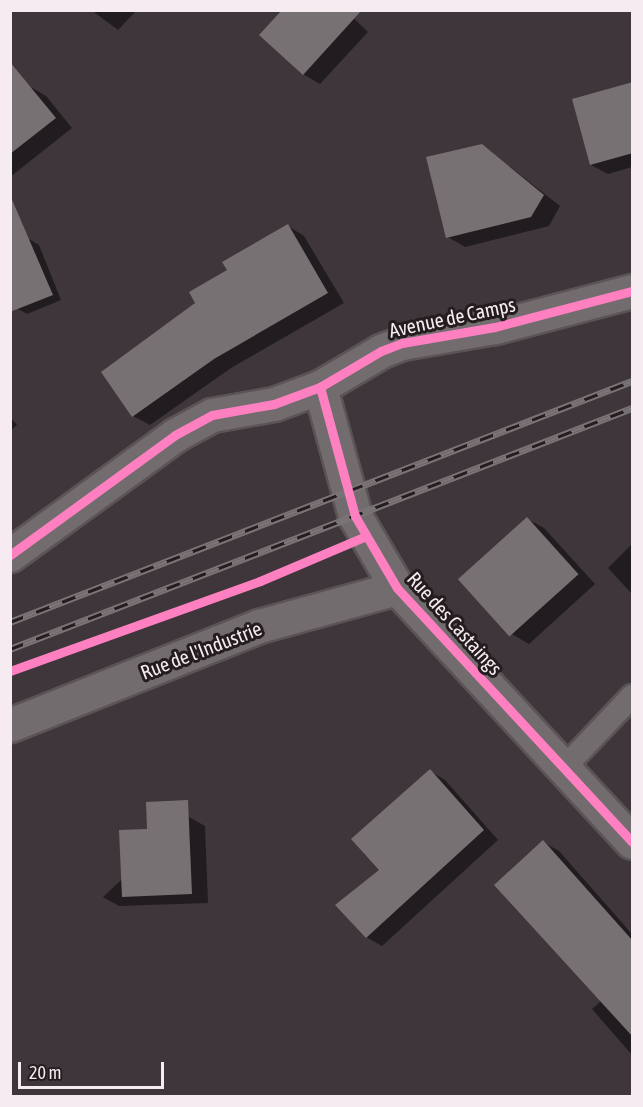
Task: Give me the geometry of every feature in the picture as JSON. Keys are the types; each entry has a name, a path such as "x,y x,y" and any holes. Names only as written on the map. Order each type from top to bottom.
{"street":[{"name":"Avenue de Camps","path":"10,555 175,435 212,415 274,404 320,387 381,351 402,343 495,327 633,291"},
{"name":"Rue des Castaings","path":"320,387 355,516 397,588 633,842"},
{"name":"Rue de l'Industrie","path":"10,725 259,626 397,588"}],"lane":[{"path":"564,768 633,696"}],"building":[{"path":"282,10 362,10 303,75 259,35"},
{"path":"10,62 56,118 10,154"},
{"path":"633,82 633,153 590,165 572,99"},
{"path":"482,144 544,195 531,217 446,238 426,157"},
{"path":"10,195 53,295 10,312"},
{"path":"288,224 328,293 214,359 132,417 101,372 195,303 189,292 227,270 222,262"},
{"path":"527,517 579,574 509,636 458,579"},
{"path":"430,769 484,830 366,938 335,905 379,870 351,839"},
{"path":"188,800 192,894 122,897 119,830 147,829 146,802"},
{"path":"543,840 633,941 633,1037 494,885"}],"railway":[{"path":"10,622 632,381"},
{"path":"10,649 632,408"}],"cycle path":[{"path":"10,555 175,435 212,415 274,404 320,387 381,351 402,343 495,327 632,291"},
{"path":"320,387 355,516 397,588 632,842"},
{"path":"10,671 260,581 366,536"}]}
